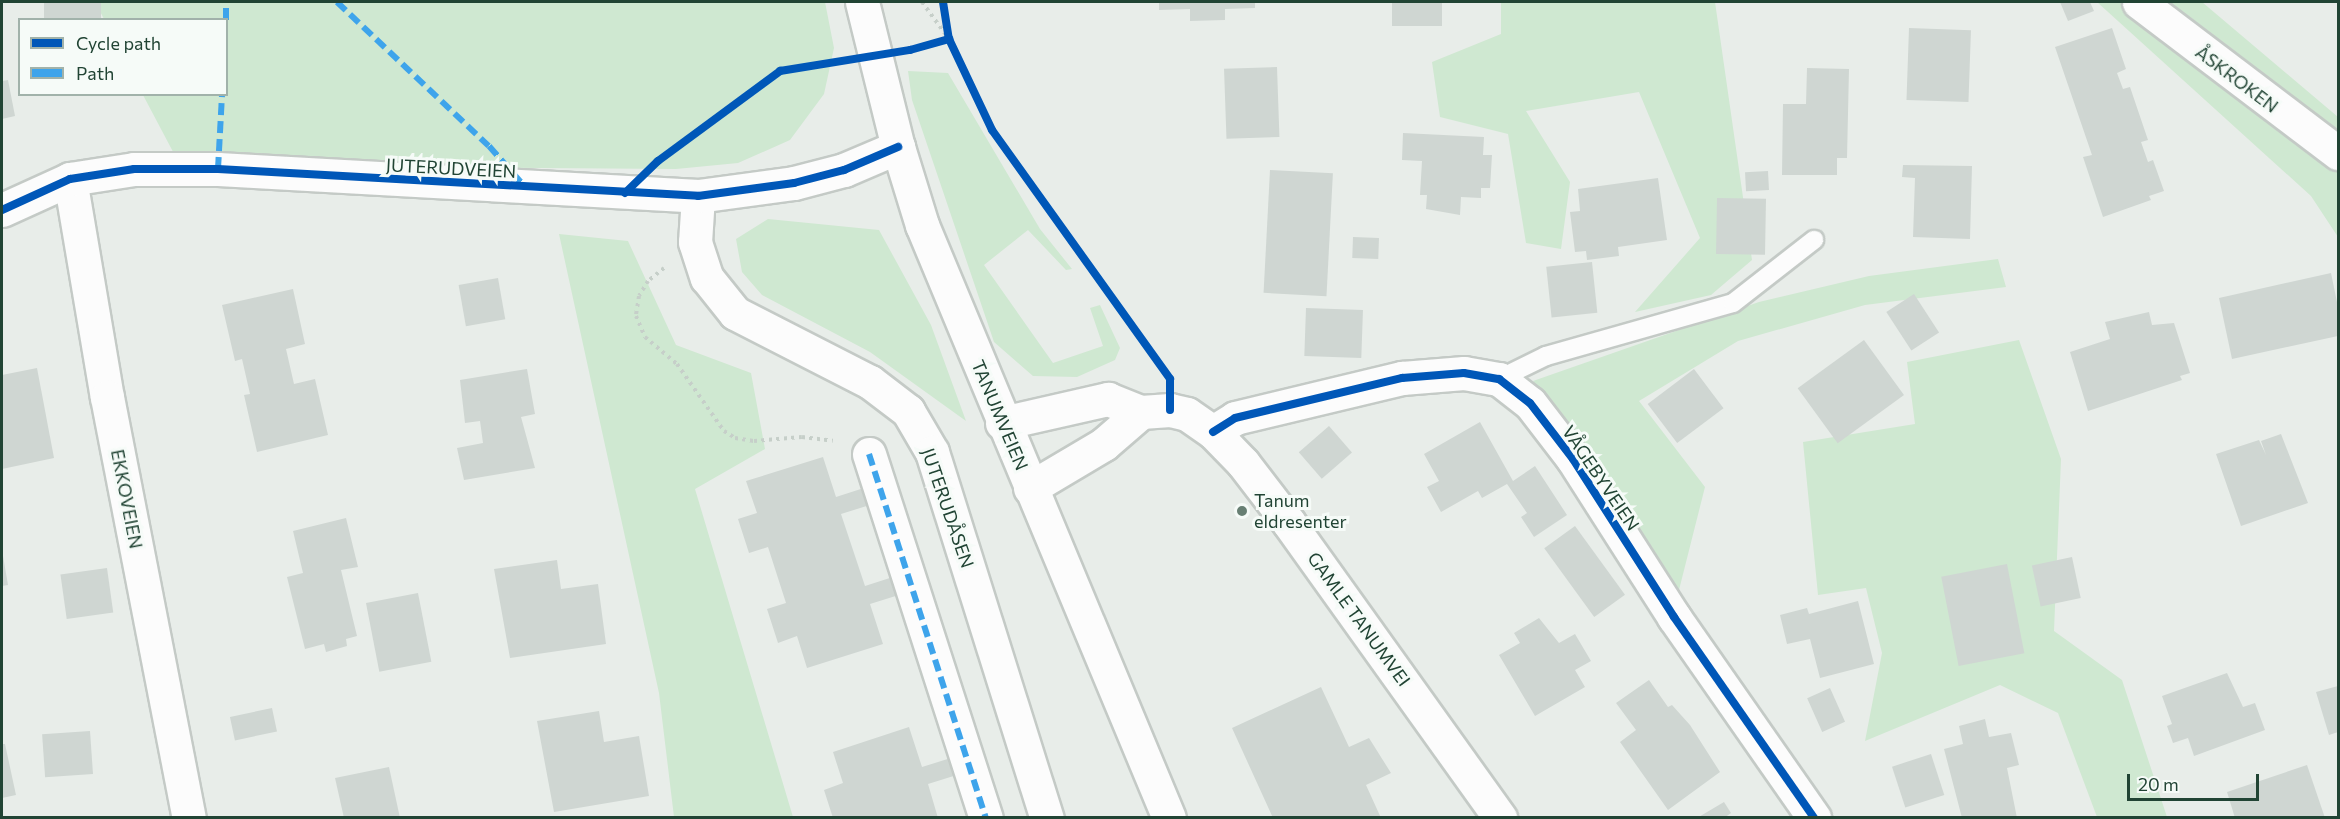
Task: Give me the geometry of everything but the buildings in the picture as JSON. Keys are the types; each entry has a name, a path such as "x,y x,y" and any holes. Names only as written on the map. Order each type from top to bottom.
{"street":[{"name":"TANUMVEIEN","path":"862,2 898,147 922,225 1002,423 1169,818"},
{"name":"ÅSKROKEN","path":"2139,2 2338,153"},
{"name":"JUTERUDVEIEN","path":"2,210 70,179 134,169 218,169 698,196 794,183 844,171 898,147"},
{"name":"EKKOVEIEN","path":"70,179 107,397 189,818"},
{"name":"JUTERUDÅSEN","path":"698,196 695,242 707,278 735,313 870,382 908,411 932,452 1047,818"},
{"name":"VÅGEBYVEIEN","path":"1213,432 1235,418 1402,378 1464,373 1499,379 1530,403 1573,459 1674,617 1814,818"},
{"name":"GAMLE TANUMVEI","path":"1002,423 1108,399 1141,412 1170,410 1186,414 1213,432 1243,463 1289,523 1500,818"},
{"path":"1030,488 1104,444 1141,412"},
{"path":"870,454 986,818"}],"lane":[{"path":"1499,379 1546,356 1733,303 1814,240"}],"path":[{"path":"922,2 949,39 954,50"},
{"path":"946,20 949,39"},
{"path":"939,42 949,39"},
{"path":"695,242 648,281 639,296 636,316 645,337 677,364 724,432 735,438 823,438 853,453 870,454"}],"green space":[{"path":"95,2 825,2 834,48 824,94 790,140 738,163 676,169 180,165 144,96 228,96 228,18 103,18"},
{"path":"1501,2 1715,2 1752,260 1711,295 1635,312 1700,238 1639,92 1526,111 1570,182 1561,249 1526,243 1508,134 1440,117 1432,62 1501,34"},
{"path":"2097,2 2202,2 2338,117 2338,237 2311,196"},
{"path":"908,71 948,73 1040,229 1072,269 1066,270 1028,230 984,265 1053,363 1103,346 1090,308 1100,305 1120,348 1115,360 1077,377 1033,376 994,342 912,100"},
{"path":"768,219 879,230 931,325 966,421 870,352 762,295 742,272 736,239"},
{"path":"559,234 628,241 676,345 751,373 765,449 695,489 793,817 674,817 659,693"},
{"path":"1998,259 2006,287 1865,305 1738,341 1639,401 1705,487 1679,590 1533,381 1759,302 1869,276"},
{"path":"2019,340 2061,459 2054,631 2122,680 2167,817 2097,817 2058,713 2000,685 1865,741 1882,653 1866,588 1818,595 1803,442 1915,424 1907,362"}],"marked path":[{"path":"226,2 226,18"},
{"path":"337,2 489,146 525,187"},
{"path":"218,169 222,96"},
{"path":"869,454 986,818"}],"cycle path":[{"path":"943,2 949,39 992,130 1170,379 1170,410"},
{"path":"625,193 658,161 780,71 910,50 949,39"},
{"path":"2,210 70,179 134,169 218,169 698,196 794,183 844,170 898,147"},
{"path":"1213,432 1235,418 1402,378 1464,373 1499,379 1530,403 1573,459 1674,617 1814,818"}],"place":[{"name":"Tanum eldresenter","path":"1242,511"}]}
